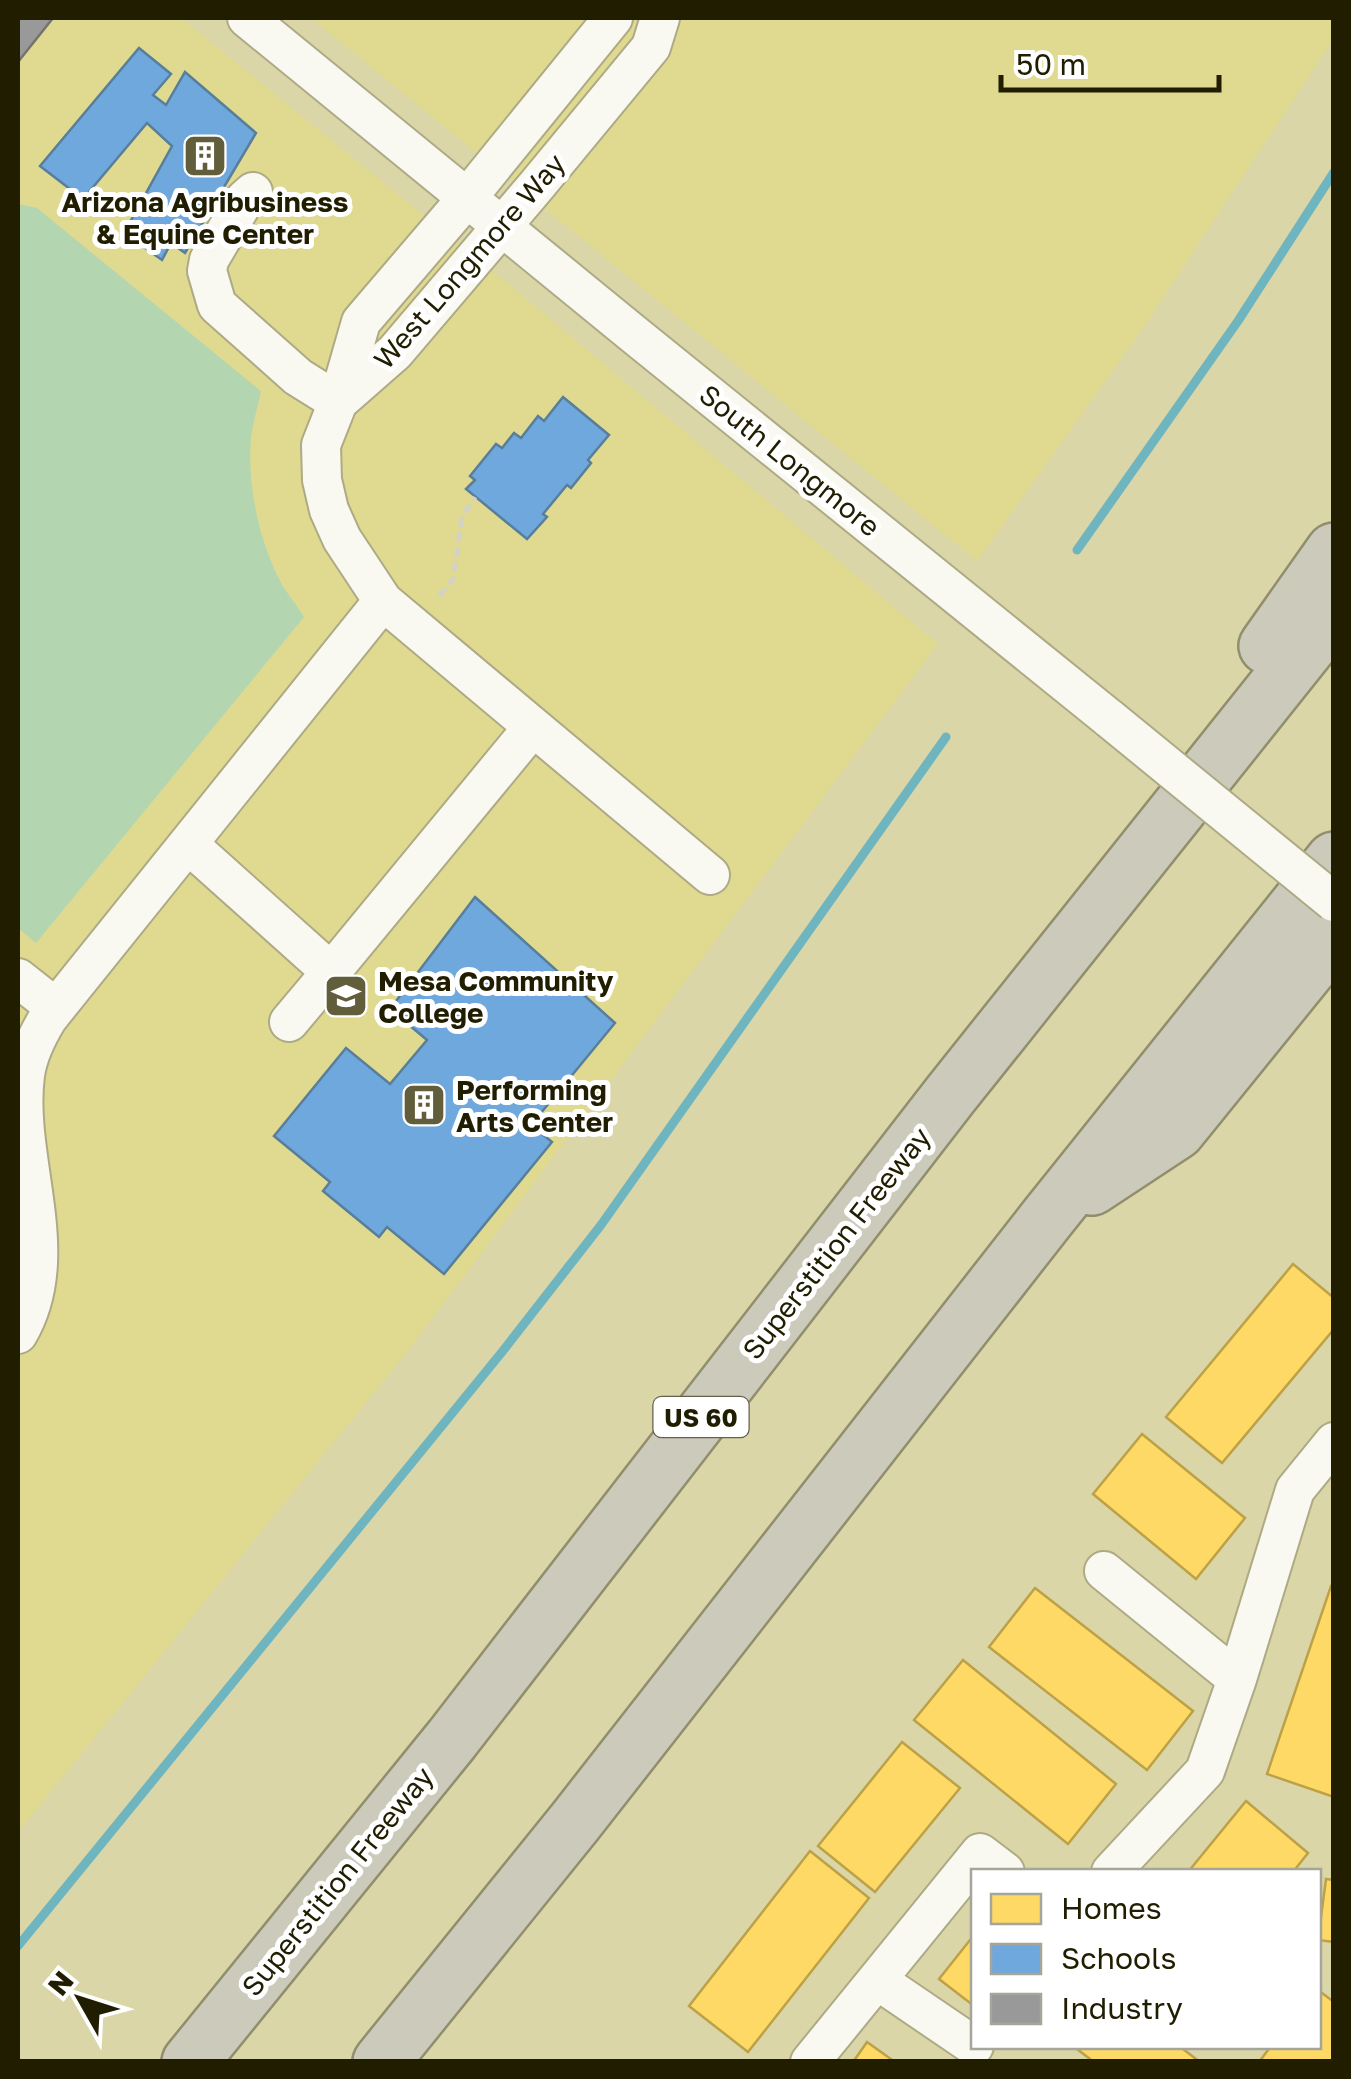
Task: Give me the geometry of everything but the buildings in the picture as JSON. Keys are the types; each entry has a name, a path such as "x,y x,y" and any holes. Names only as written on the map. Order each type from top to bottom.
{"highway":[{"path":"951,1094 1334,551"},
{"name":"Superstition Freeway","path":"190,2062 452,1739 951,1094 1334,614"},
{"path":"393,2062 1048,1217 1334,860"},
{"path":"1048,1217 1177,1130 1334,937"},
{"path":"154,2062 452,1739"},
{"path":"382,2062 576,1822"}],"street":[{"name":"South Longmore","path":"247,18 1334,902"},
{"name":"West Longmore Way","path":"338,402 362,322 614,18"},
{"name":"West Longmore Way","path":"338,402 395,352 502,227 651,48 660,18"},
{"path":"253,192 209,260 207,271 217,305 295,374 338,402 321,445 322,480 329,510 342,539 383,601 710,875"},
{"path":"18,1334 36,1287 38,1233 23,1102 32,1048 56,1008 383,601"},
{"path":"289,1022 533,727"},
{"path":"188,844 331,972"},
{"path":"18,978 56,1008"},
{"path":"1114,1869 1204,1770 1237,1679 1295,1490 1334,1442"},
{"path":"1104,1571 1237,1679"},
{"path":"810,2062 980,1853 1001,1869"},
{"path":"878,1980 971,2044"}],"path":[{"path":"440,596 454,580 462,517 476,497"}],"shaded area":[{"name":"Mesa Community College","path":"18,18 181,18 518,292 938,644 410,1348 18,1832"},
{"path":"311,18 1333,18 1334,38 1141,331 977,561"}],"green space":[{"path":"18,204 37,208 261,391 250,455 256,509 278,577 304,617 36,943 18,928"}],"waterway":[{"path":"1077,550 1238,321 1334,172"},
{"path":"18,1946 601,1225 946,737"}],"place":[{"name":"Arizona Agribusiness & Equine Center","path":"205,156"},
{"name":"Mesa Community College","path":"346,996"},
{"name":"Performing Arts Center","path":"424,1105"}]}
